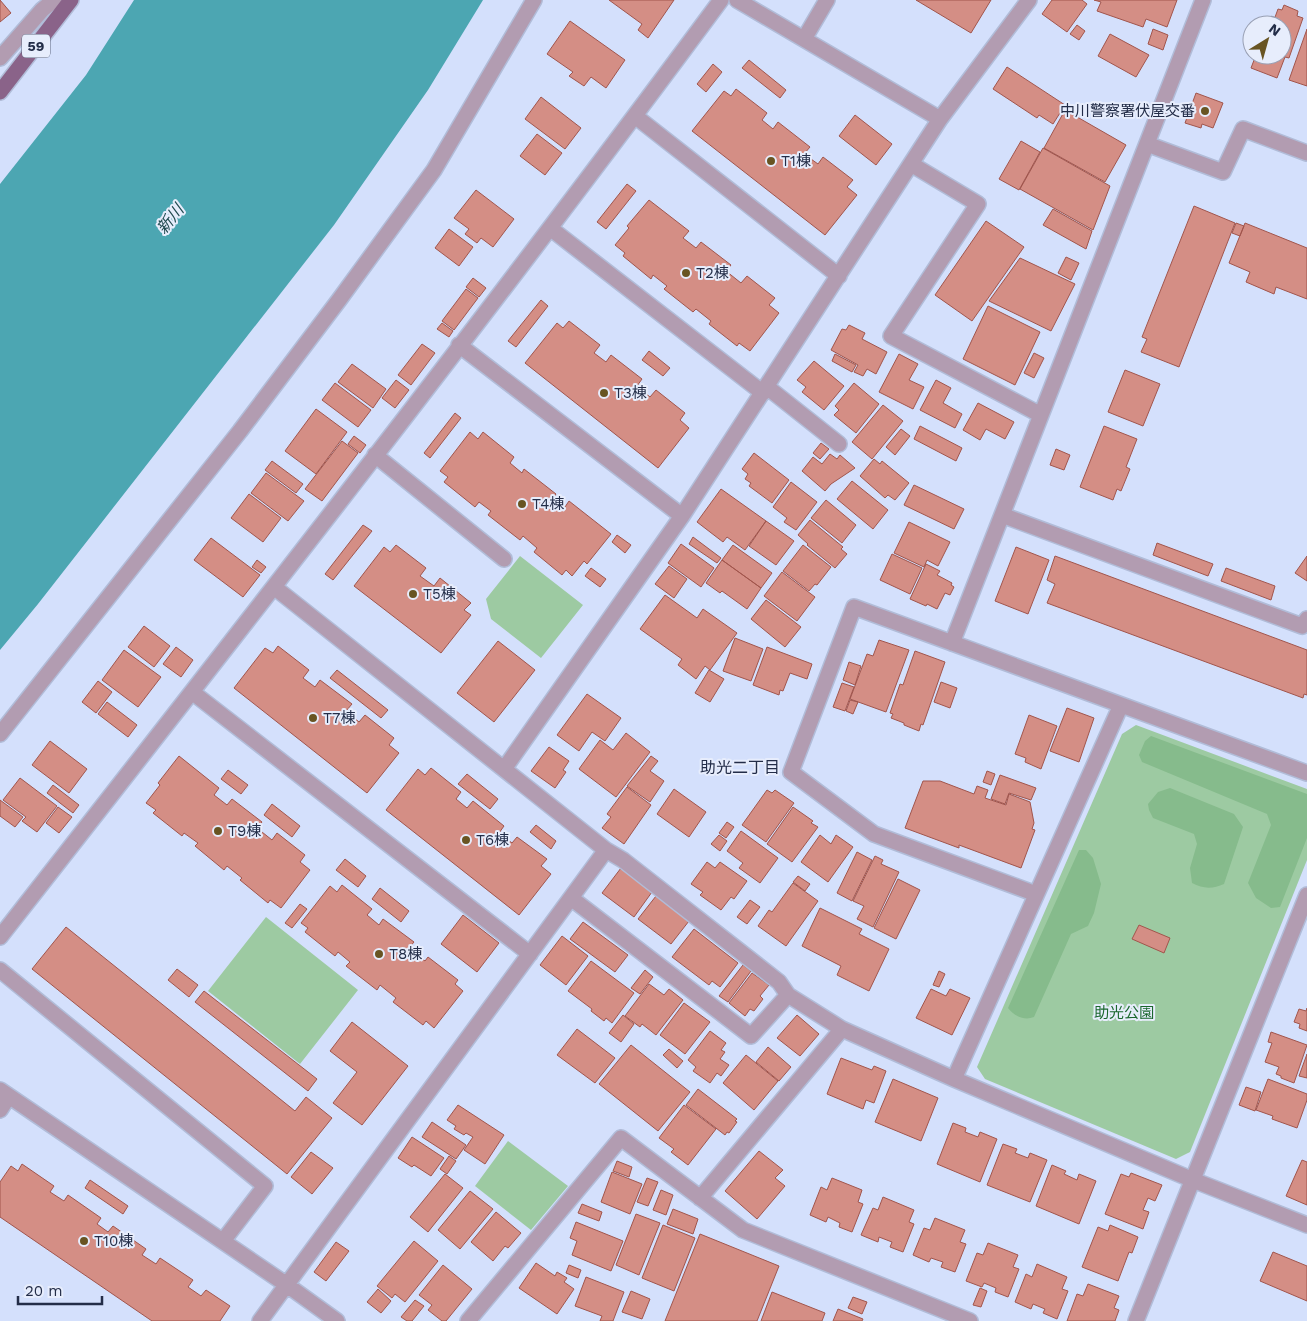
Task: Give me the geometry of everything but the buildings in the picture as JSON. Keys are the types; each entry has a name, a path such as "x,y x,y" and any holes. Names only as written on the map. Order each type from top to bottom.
{"main road":[{"name":"59","path":"0,92 71,0"}],"street":[{"path":"0,58 42,10 54,0"},
{"path":"0,734 240,431 340,300 434,170 534,0"},
{"path":"0,937 274,587 550,228 722,0"},
{"path":"737,0 940,119"},
{"path":"804,39 827,0"},
{"path":"504,770 682,516 940,119 1028,0"},
{"path":"952,643 1203,0"},
{"path":"635,116 839,276"},
{"path":"1147,144 1223,172 1243,129 1307,153"},
{"path":"911,164 978,204 891,336 1041,415"},
{"path":"550,228 840,444"},
{"path":"459,346 682,516"},
{"path":"375,455 504,559"},
{"path":"1002,515 1302,626 1307,619"},
{"path":"274,587 606,850 623,860 779,982 788,995 842,1029 954,1079 1193,1180 1307,1225"},
{"path":"1036,894 874,834 791,772 854,608 1307,773"},
{"path":"192,692 530,954"},
{"path":"954,1079 1121,705"},
{"path":"260,1321 606,850"},
{"path":"1136,1321 1307,895"},
{"path":"571,898 751,1036 788,995"},
{"path":"0,970 265,1186 223,1241"},
{"path":"700,1198 842,1029"},
{"path":"0,1110 5,1093 337,1321"},
{"path":"468,1321 622,1138 742,1230 970,1321"}],"green space":[{"path":"520,556 583,605 541,658 491,619 486,599"},
{"name":"助光公園","path":"1136,725 1307,789 1307,860 1190,1152 1176,1159 985,1079 977,1067 1122,734"},
{"path":"266,917 358,990 300,1064 208,991"},
{"path":"508,1141 568,1186 531,1230 475,1186"}],"shaded area":[{"path":"1151,736 1307,794 1307,838 1280,907 1271,908 1256,898 1248,883 1271,825 1267,814 1142,762 1139,755 1145,741"},
{"path":"1170,788 1234,814 1243,827 1224,884 1208,888 1192,883 1190,868 1197,844 1194,834 1153,818 1148,804 1158,792"},
{"path":"1079,850 1086,850 1093,858 1101,884 1094,913 1088,926 1071,934 1034,1017 1020,1017 1008,1008"}],"water":[{"name":"新川","path":"134,0 483,0 428,90 334,225 0,650 0,184 86,75"}],"place":[{"name":"中川警察署伏屋交番","path":"1205,111"},
{"name":"T1棟","path":"771,161"},
{"name":"T2棟","path":"686,273"},
{"name":"T3棟","path":"604,393"},
{"name":"T4棟","path":"522,504"},
{"name":"T5棟","path":"413,594"},
{"name":"T7棟","path":"313,718"},
{"name":"T9棟","path":"218,831"},
{"name":"T6棟","path":"466,840"},
{"name":"T8棟","path":"379,954"},
{"name":"T10棟","path":"84,1241"}],"district":[{"name":"助光二丁目","path":"740,767"}]}
